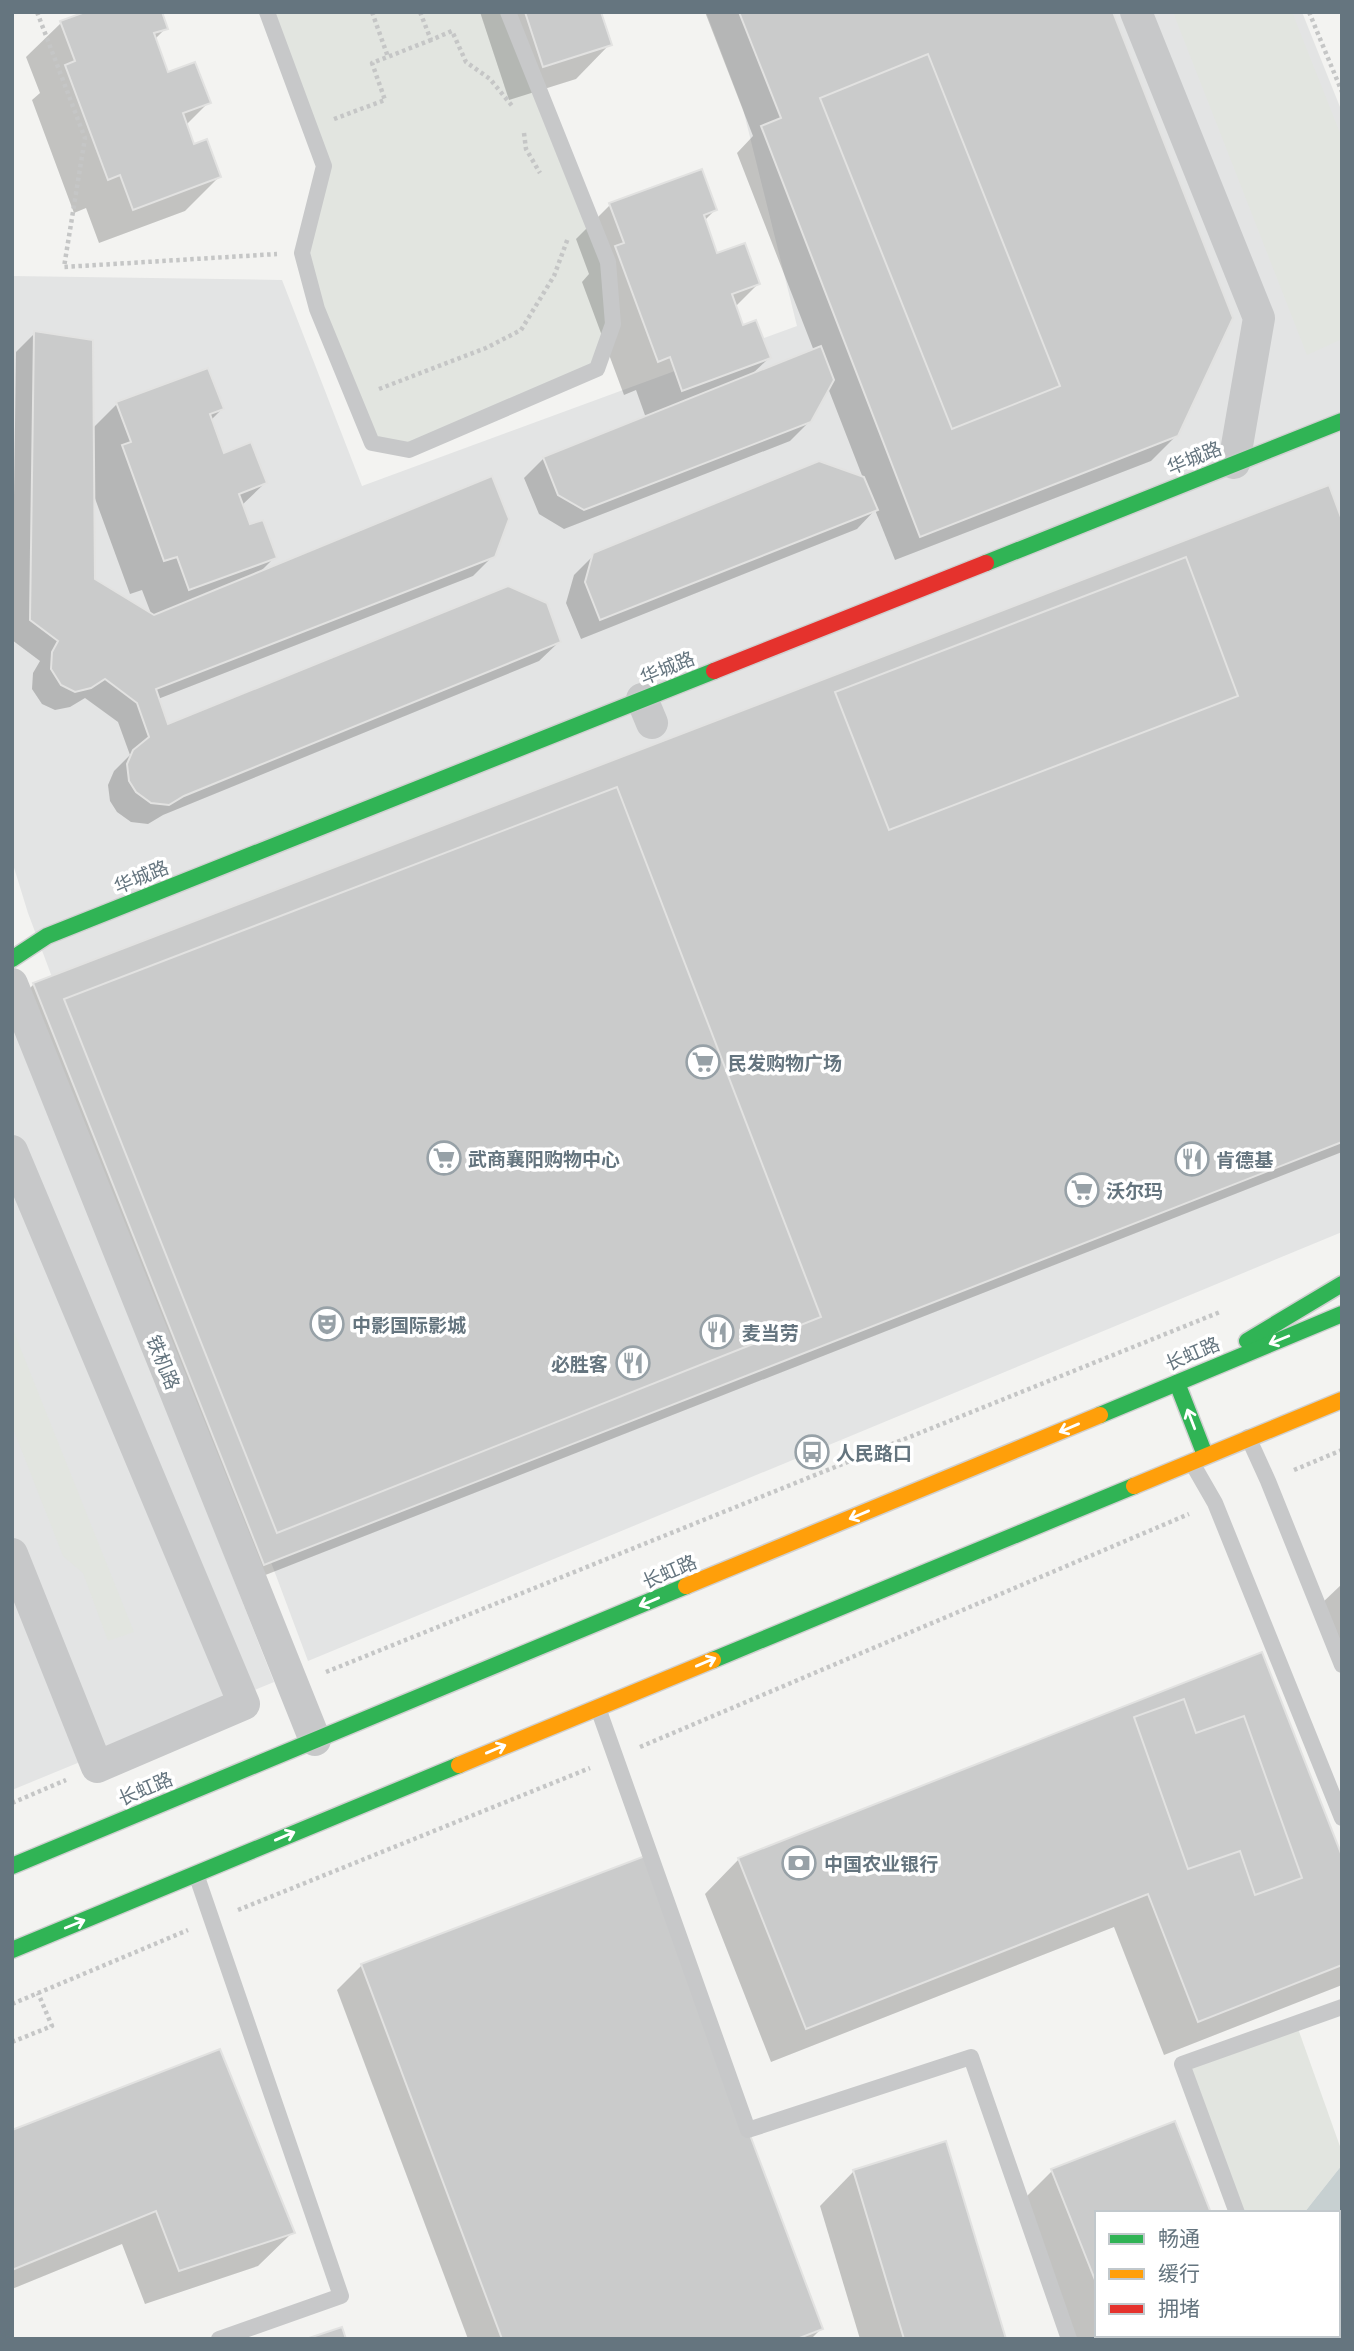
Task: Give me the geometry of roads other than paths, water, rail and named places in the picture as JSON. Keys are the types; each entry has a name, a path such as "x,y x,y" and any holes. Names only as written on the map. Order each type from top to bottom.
{"main road":[{"name":"华城路","path":"12,958 47,936 647,711 1234,463 1342,421"},
{"path":"1198,1458 1181,1381 1342,1284"},
{"name":"长虹路","path":"12,1866 1342,1314"},
{"path":"12,1950 1342,1400"},
{"path":"1271,1430 1330,1423"}],"street":[{"path":"1136,12 1259,318 1234,463"},
{"name":"铁机路","path":"12,984 316,1740"},
{"path":"12,1151 244,1704 97,1767 12,1554"}],"lane":[{"path":"267,12 324,166 302,253 317,309 372,443 409,450 597,369 613,324 608,262 508,12"},
{"path":"1248,1437 1342,1665"},
{"path":"1198,1458 1342,1818"},
{"path":"598,1707 748,2130 971,2057 1069,2339"},
{"path":"196,1874 341,2296 219,2339"},
{"path":"1236,2211 1182,2064 1342,2007"}],"place":[{"name":"民发购物广场","path":"703,1062"},
{"name":"武商襄阳购物中心","path":"444,1158"},
{"name":"肯德基","path":"1192,1159"},
{"name":"沃尔玛","path":"1082,1190"},
{"name":"中影国际影城","path":"327,1324"},
{"name":"麦当劳","path":"717,1332"},
{"name":"必胜客","path":"633,1363"},
{"name":"人民路口","path":"812,1452"},
{"name":"中国农业银行","path":"799,1863"}]}
